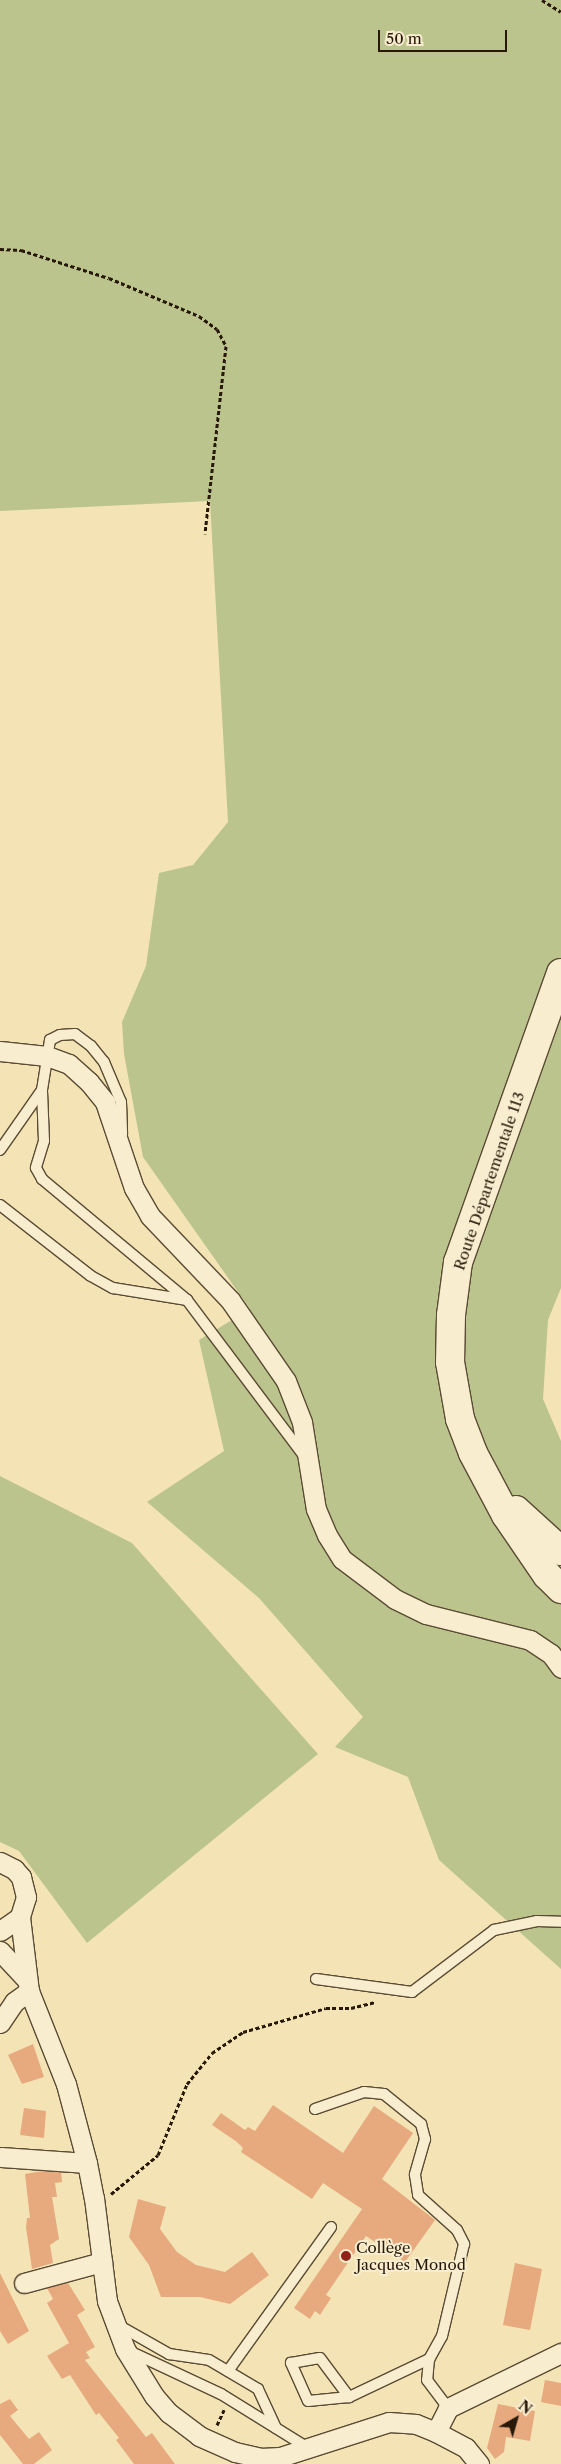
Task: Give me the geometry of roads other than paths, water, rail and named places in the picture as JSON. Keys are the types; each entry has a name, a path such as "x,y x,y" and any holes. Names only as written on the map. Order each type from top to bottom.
{"main road":[{"name":"Route Départementale 113","path":"561,973 458,1262 450,1315 450,1362 460,1419 473,1453 506,1515 547,1575 561,1589"},
{"name":"Route Départementale 113","path":"473,1453 526,1521 561,1551"}],"street":[{"path":"0,1052 47,1056 69,1064 90,1082 105,1102 123,1160 150,1216 230,1300 286,1381 302,1422 316,1509 326,1535 342,1559 395,1599 426,1614 530,1640 551,1654 561,1668"},
{"path":"0,1862 14,1869 25,1887 24,1908 20,1917 28,1986 66,2084 87,2163 95,2204 107,2301 124,2349 154,2396 169,2413 199,2436 260,2458 280,2457 389,2422 416,2424 436,2432 466,2448 480,2464"},
{"path":"0,1931 20,1917"},
{"path":"0,1951 28,1986"},
{"path":"0,2024 14,2002 28,1986"},
{"path":"1,2157 87,2163"},
{"path":"24,2283 102,2262"},
{"path":"436,2432 448,2408 561,2353"}],"lane":[{"path":"123,1160 121,1102 104,1062 91,1046 75,1034 60,1034 50,1040 42,1090 44,1141 36,1168 42,1179 187,1300 308,1461"},
{"path":"0,1150 42,1090"},
{"path":"0,1205 91,1276 113,1288 187,1300"},
{"path":"316,1979 412,1992 494,1930 537,1921 561,1922"},
{"path":"314,2109 364,2092 384,2094 421,2124 425,2139 415,2175 418,2195 457,2230 464,2244 442,2336 429,2359 427,2380 448,2408"},
{"path":"228,2371 331,2227"},
{"path":"115,2324 169,2354 209,2360 258,2389 276,2428"},
{"path":"124,2349 221,2394 309,2448"},
{"path":"349,2397 320,2358 291,2363 308,2401 349,2397 429,2359"}],"place":[{"name":"Collège Jacques Monod","path":"346,2256"}]}
